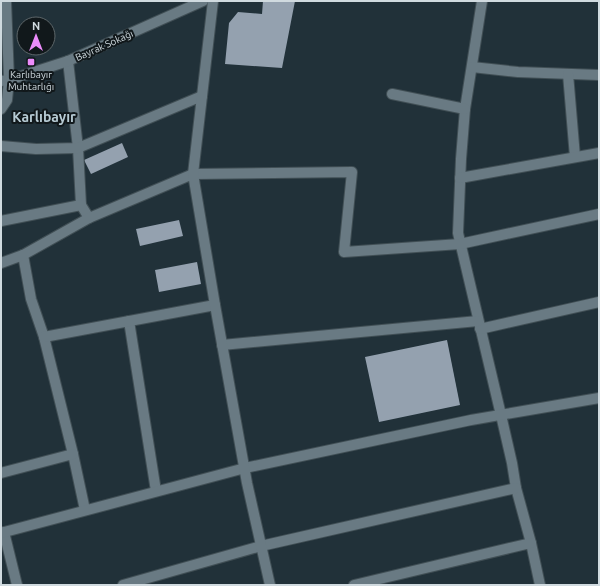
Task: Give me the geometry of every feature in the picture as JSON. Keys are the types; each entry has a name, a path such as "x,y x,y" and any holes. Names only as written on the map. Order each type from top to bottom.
{"street":[{"path":"1,109 7,100 5,80 6,1"},
{"name":"Bayrak Sokağı","path":"5,80 68,61 203,1"},
{"path":"213,1 193,174 245,468 270,585"},
{"path":"482,1 465,109 458,233 512,463 516,488 531,543 540,585"},
{"path":"68,61 78,148 81,205 89,218"},
{"path":"472,67 518,72 599,76"},
{"path":"568,74 575,157"},
{"path":"392,94 465,109"},
{"path":"1,146 36,150 78,148 202,96"},
{"path":"460,178 599,153"},
{"path":"1,263 23,255 89,218 193,174 352,172 344,252 460,244 599,214"},
{"path":"1,221 81,205"},
{"path":"23,255 31,299 44,337 73,454 85,510"},
{"path":"222,344 479,325 599,302"},
{"path":"44,337 215,305"},
{"path":"129,321 156,491"},
{"path":"17,585 2,533 245,468 501,415 599,398"},
{"path":"1,473 73,454"},
{"path":"123,585 261,546 516,488"},
{"path":"354,585 531,543"}],"building":[{"path":"263,1 295,1 282,68 225,64 229,23 238,12 262,14"},
{"path":"122,143 128,157 91,174 84,160"},
{"path":"179,220 183,236 140,246 136,229"},
{"path":"197,262 201,284 159,292 155,270"},
{"path":"447,340 460,405 379,422 365,357"}],"place":[{"name":"Karlıbayır Muhtarlığı","path":"31,62"}],"district":[{"name":"Karlıbayır","path":"44,117"}]}
